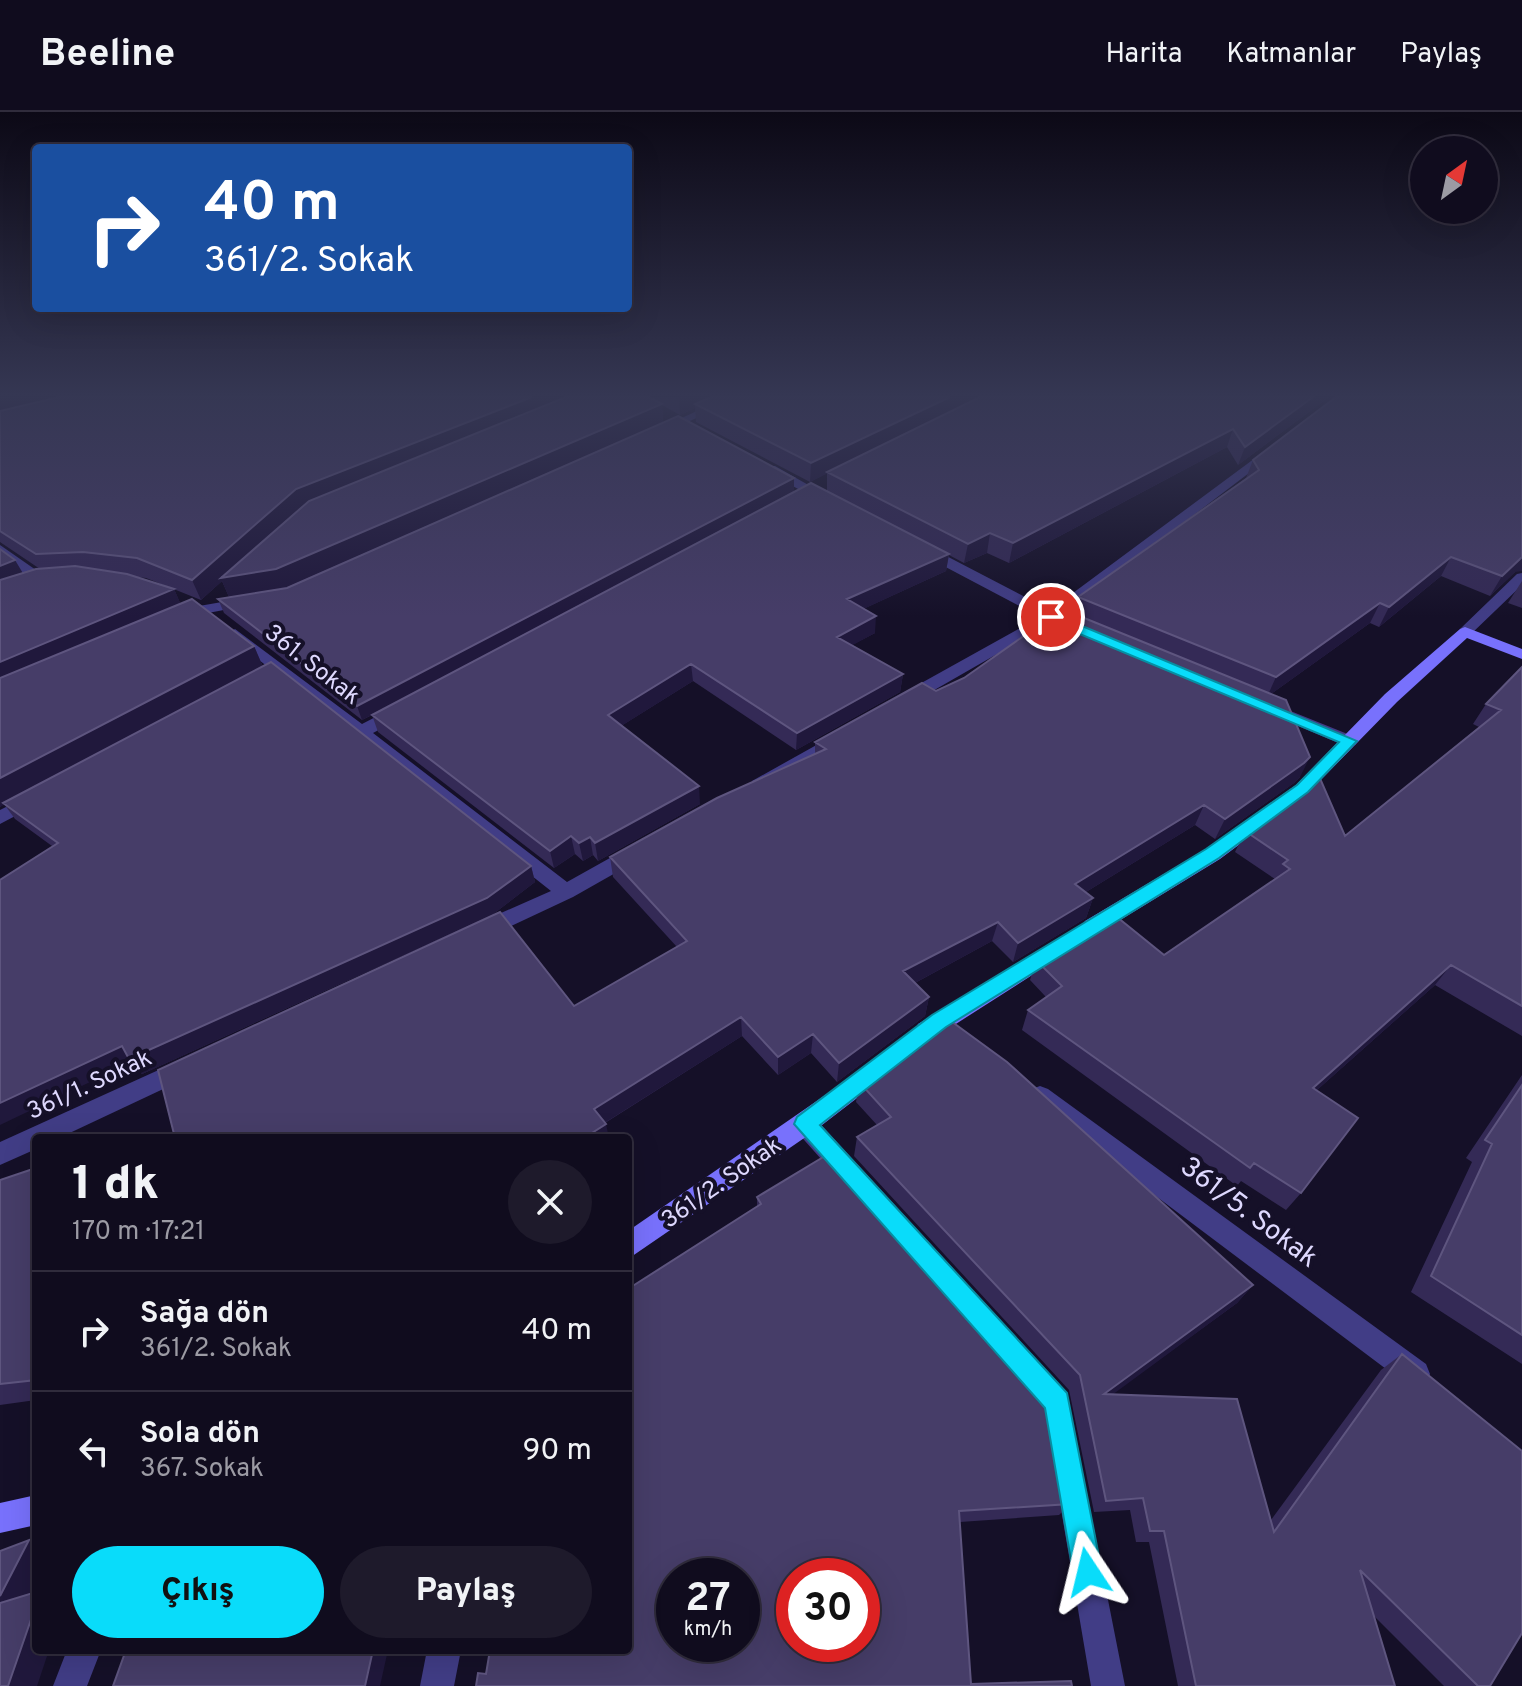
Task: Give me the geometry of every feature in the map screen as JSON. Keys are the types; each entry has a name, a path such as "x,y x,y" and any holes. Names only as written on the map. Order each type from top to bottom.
{"street":[{"path":"777,470 818,486 839,505"},
{"path":"884,711 1051,617 1244,470"},
{"path":"797,497 818,486"},
{"path":"910,542 1079,629"},
{"path":"0,549 36,584 69,580"},
{"path":"915,1040 939,1021 1213,854 1302,789 1391,698 1522,577"},
{"path":"175,622 227,588"},
{"path":"197,606 259,600"},
{"name":"361. Sokak","path":"197,606 272,672 361,732 566,892"},
{"path":"1465,632 1522,654"},
{"path":"1250,700 1349,741"},
{"path":"361,732 418,702"},
{"path":"746,790 857,727"},
{"path":"0,818 42,795"},
{"path":"464,939 566,892 649,845"},
{"path":"939,1021 965,1040"},
{"name":"361/2. Sokak","path":"632,1243 805,1124 890,1058"},
{"name":"361/1. Sokak","path":"43,1134 203,1060"},
{"name":"361/5. Sokak","path":"1015,1077 1433,1387"},
{"path":"805,1124 1057,1402 1108,1686"},
{"name":"361/1. Sokak","path":"0,1154 32,1139"},
{"path":"0,1518 32,1511"},
{"path":"70,1686 82,1654"},
{"path":"437,1686 443,1654"}],"building":[{"path":"0,470 344,470 296,489 192,580 137,558 83,552 36,554 0,531"},
{"path":"384,470 507,470 276,569 221,578 309,501"},
{"path":"554,470 780,470 794,478 357,706 218,599 287,588"},
{"path":"1153,470 1013,543 990,533 968,544 827,472"},
{"path":"1258,470 1522,470 1522,557 1502,576 1451,557 1389,607 1380,603 1276,677 1078,597"},
{"path":"811,483 949,554 847,599 876,616 837,637 903,674 797,733 691,664 608,715 699,786 595,843 590,837 579,843 571,836 550,851 372,715"},
{"path":"0,549 15,560 0,566"},
{"path":"75,566 127,574 174,589 0,662 0,580 36,569"},
{"path":"192,599 254,646 0,778 0,678"},
{"path":"1062,609 1286,700 1310,757 1225,819 1204,805 1075,884 1093,898 1018,943 998,922 903,971 929,997 839,1063 813,1034 778,1057 741,1017 594,1109 606,1124 590,1134 174,1134 158,1070 500,912 574,1006 687,941 610,857 717,798 826,749 815,742 922,683 936,691 964,678"},
{"path":"271,662 531,866 487,898 129,1059 122,1046 0,1103 0,880 58,843 3,803"},
{"path":"1522,667 1522,1006 1451,965 1313,1088 1358,1118 1301,1193 1254,1163 1250,1168 1028,1010 1062,986 1036,960 1112,913 1164,955 1290,869 1283,864 1288,860 1245,831 1319,776 1345,836 1501,710 1486,704"},
{"path":"944,1016 1007,1062 1253,1285 1104,1394 1237,1399 1274,1532 1402,1354 1522,1451 1522,1633 1490,1686 1478,1686 1360,1570 1395,1686 1196,1686 1164,1531 1150,1531 1143,1498 1106,1501 1080,1375 857,1137 891,1117 859,1082"},
{"path":"1522,1085 1522,1335 1431,1276 1492,1144 1485,1140"},
{"path":"830,1153 1051,1396 1070,1504 959,1511 971,1684 1071,1681 1072,1686 476,1686 478,1673 486,1674 489,1654 632,1654 632,1286 761,1204 757,1197"},
{"path":"32,1169 32,1380 0,1384 0,1180"},
{"path":"29,1540 0,1596 0,1551"},
{"path":"32,1593 32,1617 8,1686 0,1686 0,1603"},
{"path":"125,1654 372,1654 365,1686 113,1686"}],"route":[{"path":"1051,617 1349,741 1302,789 1213,854 939,1021 805,1124 1057,1402 1088,1572"}]}
